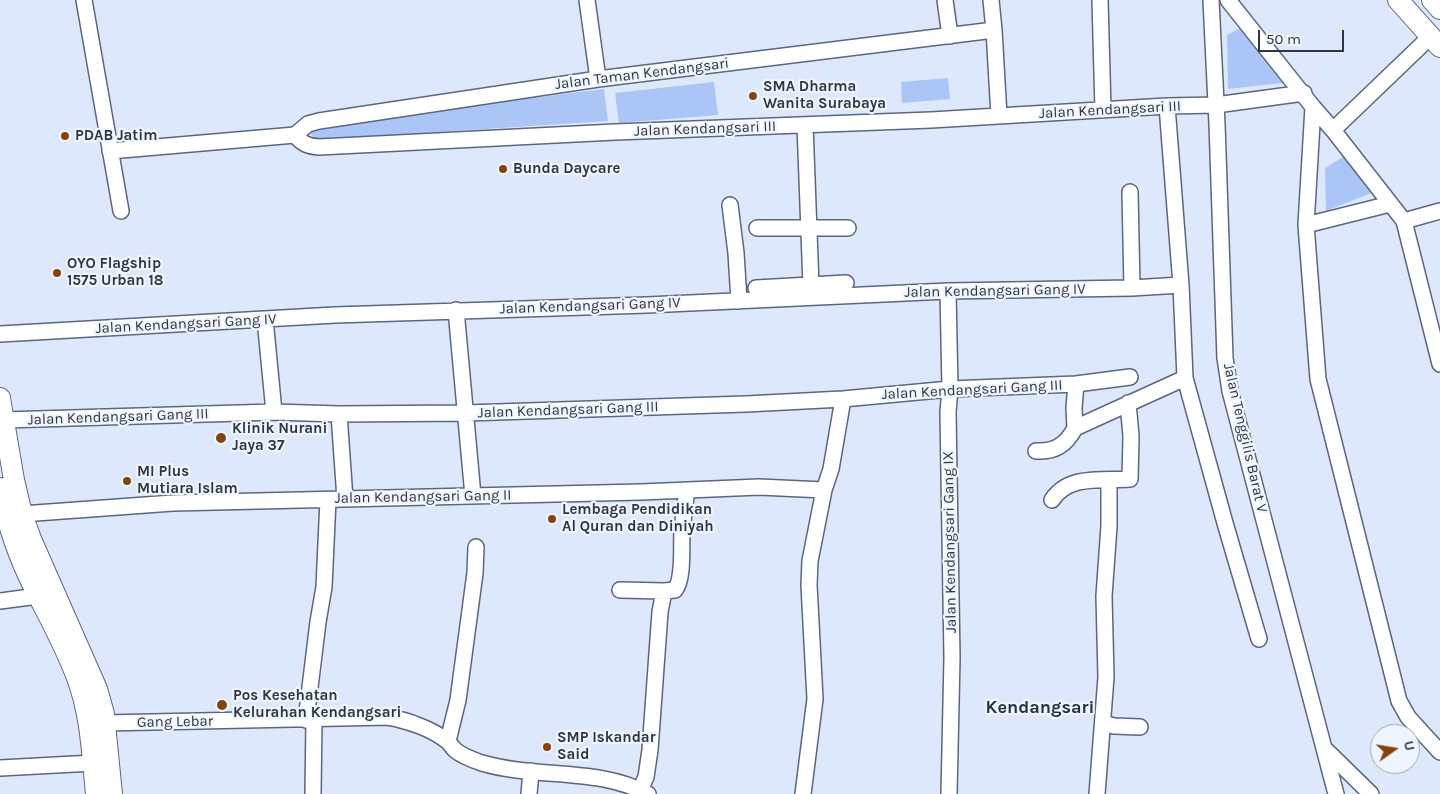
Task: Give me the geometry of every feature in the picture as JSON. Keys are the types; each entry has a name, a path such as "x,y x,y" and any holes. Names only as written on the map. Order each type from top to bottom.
{"main road":[{"path":"1398,0 1435,41"},
{"path":"0,398 22,514 31,539 97,689 105,723 112,794"},
{"path":"0,488 8,524 36,596 77,677 90,723 90,763 96,794"}],"street":[{"path":"84,0 121,211"},
{"path":"587,0 598,79"},
{"path":"945,0 950,36"},
{"path":"990,0 994,30 999,116"},
{"path":"1100,0 1103,110"},
{"name":"Jalan Tenggilis Barat V","path":"1211,0 1226,358 1230,391 1336,794"},
{"path":"1228,0 1304,93 1313,107 1404,221 1440,364"},
{"name":"Jalan Taman Kendangsari","path":"295,136 308,124 319,121 598,79 994,30"},
{"path":"1333,130 1435,41"},
{"name":"Jalan Kendangsari III","path":"295,136 309,146 319,147 1216,105 1304,93"},
{"path":"1167,106 1186,378 1259,639"},
{"path":"1313,107 1306,225 1318,379 1399,701 1408,717 1440,752"},
{"path":"805,125 812,286"},
{"path":"110,151 295,136"},
{"path":"1130,192 1132,288"},
{"path":"1306,225 1390,204"},
{"path":"730,205 739,301"},
{"path":"1404,221 1440,211"},
{"path":"757,228 848,228"},
{"path":"756,288 812,286 846,282"},
{"name":"Jalan Kendangsari Gang IV","path":"0,334 456,310 739,301 948,291 1132,288 1181,285"},
{"name":"Jalan Kendangsari Gang IX","path":"948,291 952,658 949,794"},
{"path":"456,310 473,496"},
{"path":"265,319 274,412"},
{"name":"Jalan Kendangsari Gang III","path":"4,420 274,412 339,414 466,412 746,404 843,399 950,389 1076,384 1130,377"},
{"path":"1036,451 1058,448 1072,435 1076,428 1186,378"},
{"path":"1076,384 1074,408 1076,428"},
{"path":"803,794 815,699 808,571 824,490 831,469 843,399"},
{"path":"1052,500 1058,491 1078,481 1130,479 1131,436 1128,403"},
{"path":"339,414 345,499"},
{"path":"1097,794 1106,677 1104,574 1109,526 1110,480"},
{"name":"Jalan Kendangsari Gang II","path":"22,514 173,503 759,487 824,490"},
{"path":"620,590 664,591 675,590 678,586 682,561 682,533 687,490"},
{"path":"313,794 310,720 318,622 324,587 328,500"},
{"path":"448,741 458,700 475,573 476,547"},
{"path":"644,792 650,750 660,612 664,591"},
{"path":"3,601 36,596"},
{"name":"Gang Lebar","path":"105,723 388,717 404,719 448,741 457,751 470,759 500,767 600,779 623,784 644,792"},
{"path":"1103,724 1140,728"},
{"path":"1325,749 1371,794"},
{"path":"0,768 90,763"},
{"path":"529,794 531,771"}],"shaded area":[{"path":"1242,27 1291,82 1228,89 1227,35"},
{"path":"948,78 950,99 902,103 901,82"},
{"path":"714,82 718,115 619,123 615,93"},
{"path":"604,89 608,121 315,140 310,133 314,125"},
{"path":"1343,157 1379,190 1326,211 1325,168"}],"place":[{"name":"SMA Dharma Wanita Surabaya","path":"753,96"},
{"name":"PDAB Jatim","path":"65,136"},
{"name":"Bunda Daycare","path":"503,169"},
{"name":"OYO Flagship 1575 Urban 18","path":"57,273"},
{"name":"Klinik Nurani Jaya 37","path":"221,438"},
{"name":"MI Plus Mutiara Islam","path":"127,481"},
{"name":"Lembaga Pendidikan Al Quran dan Diniyah","path":"552,519"},
{"name":"Pos Kesehatan Kelurahan Kendangsari","path":"222,705"},
{"name":"SMP Iskandar Said","path":"547,747"}],"district":[{"name":"Kendangsari","path":"1040,708"}]}
